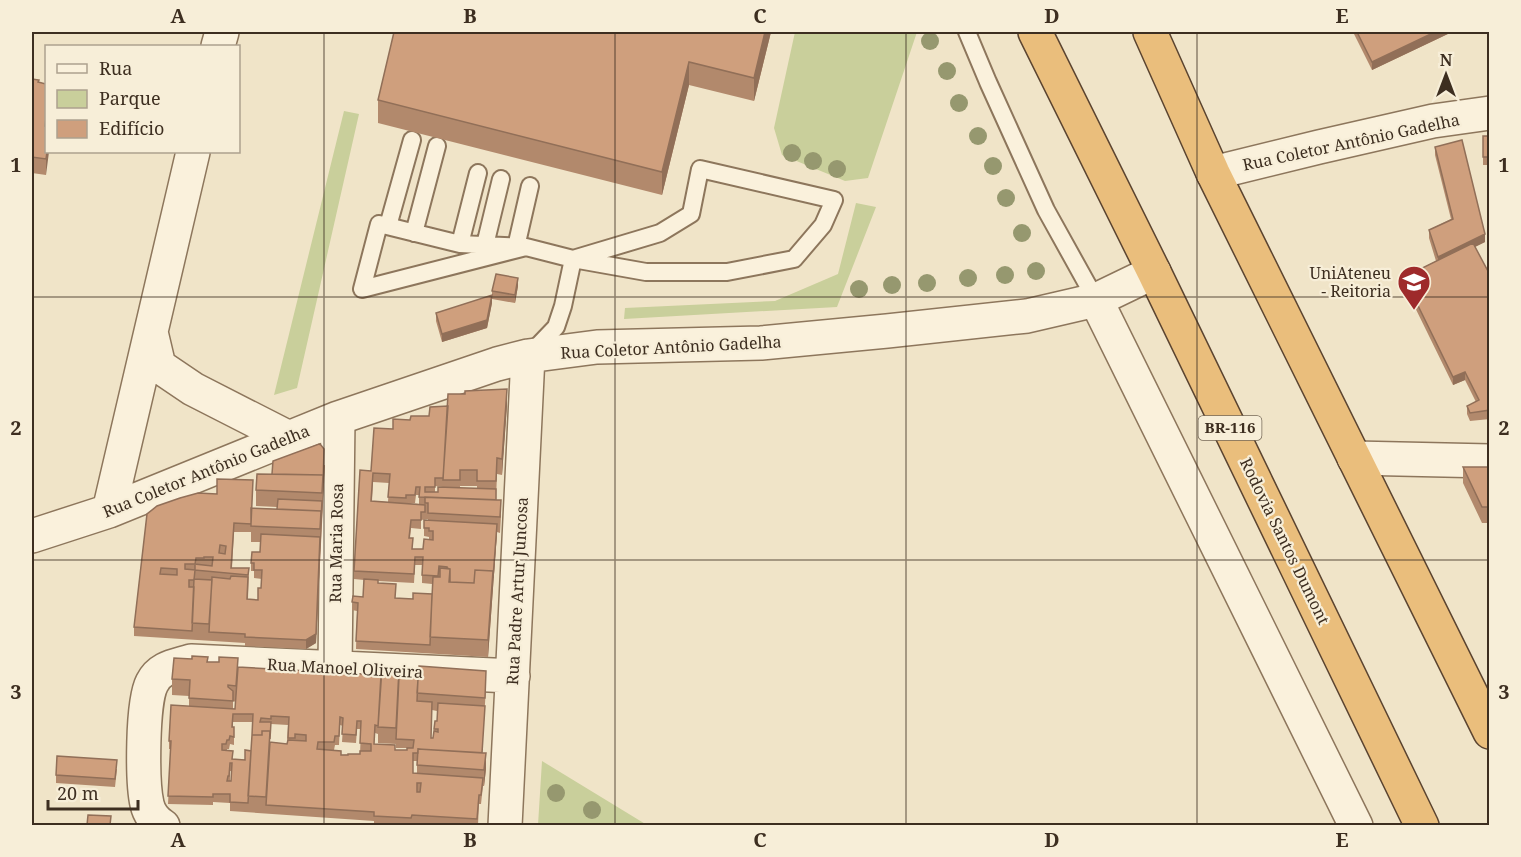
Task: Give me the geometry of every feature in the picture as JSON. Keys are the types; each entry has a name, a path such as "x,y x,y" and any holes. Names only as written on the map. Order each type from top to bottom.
{"highway":[{"name":"Rodovia Santos Dumont","path":"1035,32 1422,825"},
{"path":"1150,32 1213,173 1490,732"}],"street":[{"name":"Rua Coletor Antônio Gadelha","path":"1213,173 1422,124 1490,113"},
{"path":"109,511 194,153"},
{"name":"Rua Coletor Antônio Gadelha","path":"32,536 109,511 338,418 497,364 528,356 597,347 761,343 1027,316 1096,300 1154,272"},
{"path":"1096,300 1356,825"},
{"path":"151,332 159,366 193,389 289,438"},
{"name":"Rua Padre Artur Juncosa","path":"505,825 528,356"},
{"name":"Rua Maria Rosa","path":"335,668 338,418"},
{"path":"1353,458 1490,461"},
{"name":"Rua Manoel Oliveira","path":"163,825 156,821 147,806 144,785 146,701 152,682 164,669 191,662 213,662 513,676"}],"lane":[{"path":"967,32 1046,210 1096,300"},
{"path":"388,226 412,140"},
{"path":"414,233 437,146"},
{"path":"521,247 362,289 379,224 460,244 521,247 573,259 646,272 727,272 794,259 823,225 834,200 700,169 691,214 660,233 573,259"},
{"path":"460,244 478,173"},
{"path":"485,245 501,179"},
{"path":"521,247 530,186"},
{"path":"528,356 556,327 573,259"}],"green space":[{"path":"795,32 917,32 868,178 845,181 782,155 774,128"},
{"path":"344,111 359,114 297,388 274,395"},
{"path":"856,203 876,207 837,307 624,319 625,308 775,301 838,274"},
{"path":"542,761 647,825 538,825"}],"building":[{"path":"394,32 765,32 754,78 689,62 662,172 378,100"},
{"path":"1357,32 1435,32 1372,62"},
{"path":"32,79 45,84 45,153 47,153 46,159 32,157"},
{"path":"1483,136 1490,136 1490,157 1483,157"},
{"path":"1462,140 1485,234 1438,257 1429,230 1453,219 1435,147"},
{"path":"1473,243 1490,275 1490,410 1470,413 1467,406 1479,400 1465,372 1453,377 1404,277"},
{"path":"496,274 518,278 515,295 492,291"},
{"path":"492,295 487,320 442,334 436,313"},
{"path":"507,389 502,459 497,458 496,481 477,481 477,470 460,470 460,480 443,480 448,394"},
{"path":"448,406 443,478 435,478 435,487 425,487 425,492 438,492 438,487 496,489 496,500 419,497 420,487 416,487 415,495 406,495 406,498 388,497 390,474 373,473 371,501 425,505 425,512 421,512 421,520 411,520 409,538 413,538 412,549 423,549 424,539 433,540 433,531 424,528 424,520 497,524 493,578 493,571 475,570 474,583 450,582 450,569 439,566 438,576 422,575 423,557 415,557 414,574 354,571 360,470 371,471 374,428 393,429 393,419 410,420 411,416 429,416 430,407"},
{"path":"319,444 324,449 323,483 323,475 272,474 273,461"},
{"path":"1463,467 1490,467 1490,507 1482,507"},
{"path":"257,474 323,475 322,493 256,490"},
{"path":"217,479 253,480 251,524 234,523 231,568 249,568 248,575 195,570 194,580 189,580 189,587 194,587 192,631 134,627 147,514 157,506 180,498 198,493 217,494","holes":["220,545 226,546 225,554 219,553","213,557 212,566 195,564 196,558","185,564 195,564 195,570 185,569","161,568 177,569 177,575 160,574"]},
{"path":"425,497 501,500 500,517 428,513 428,503 425,503"},
{"path":"278,499 322,501 321,519 321,511 277,509"},
{"path":"251,508 321,511 320,529 251,526"},
{"path":"261,534 320,537 316,634 306,640 245,637 245,634 209,632 212,577 230,579 231,576 248,577 247,599 258,600 262,570 254,570 254,563 251,563 252,552 260,552"},
{"path":"440,568 450,569 449,582 474,583 475,570 493,571 488,640 430,637 433,577 440,577"},
{"path":"194,579 212,580 209,624 192,623"},
{"path":"364,579 396,584 395,598 413,599 413,593 432,594 430,645 356,641 358,603 352,602 353,596 363,597"},
{"path":"192,656 208,657 207,662 219,662 219,657 238,658 236,686 228,685 233,691 233,701 189,698 190,680 172,679 174,658 192,659"},
{"path":"419,666 486,671 485,698 417,693"},
{"path":"238,667 381,675 378,726 375,725 374,744 395,745 395,750 407,750 407,748 413,748 414,740 396,739 399,677 418,678 417,701 432,702 431,738 433,738 434,731 438,732 438,729 434,729 438,703 485,706 482,753 418,749 418,753 413,753 413,773 483,778 477,819 412,815 411,818 374,816 374,812 266,805 270,742 287,744 288,740 306,741 306,735 295,734 295,738 288,738 289,717 271,716 271,719 261,718 260,722 271,722 270,739 270,731 262,731 262,735 252,735 253,714 233,714 234,737 230,736 226,744 222,744 222,750 233,751 232,759 245,760 245,750 251,751 248,803 230,802 230,794 213,794 213,797 168,796 171,705 235,709","holes":["340,717 343,718 342,734 356,735 357,721 361,721 360,743 371,744 371,751 341,755 341,751 317,749 318,742 334,742 335,736 339,736","230,763 232,763 231,781 227,781","417,783 421,783 420,792 417,792"]},
{"path":"382,668 399,669 396,728 378,727"},
{"path":"262,731 270,731 266,797 248,796 252,735 262,735"},
{"path":"418,749 486,753 484,770 417,765"},
{"path":"57,756 117,760 115,779 56,775"},
{"path":"88,815 111,816 110,825 87,825"}],"place":[{"name":"UniAteneu - Reitoria","path":"1414,311"}]}
